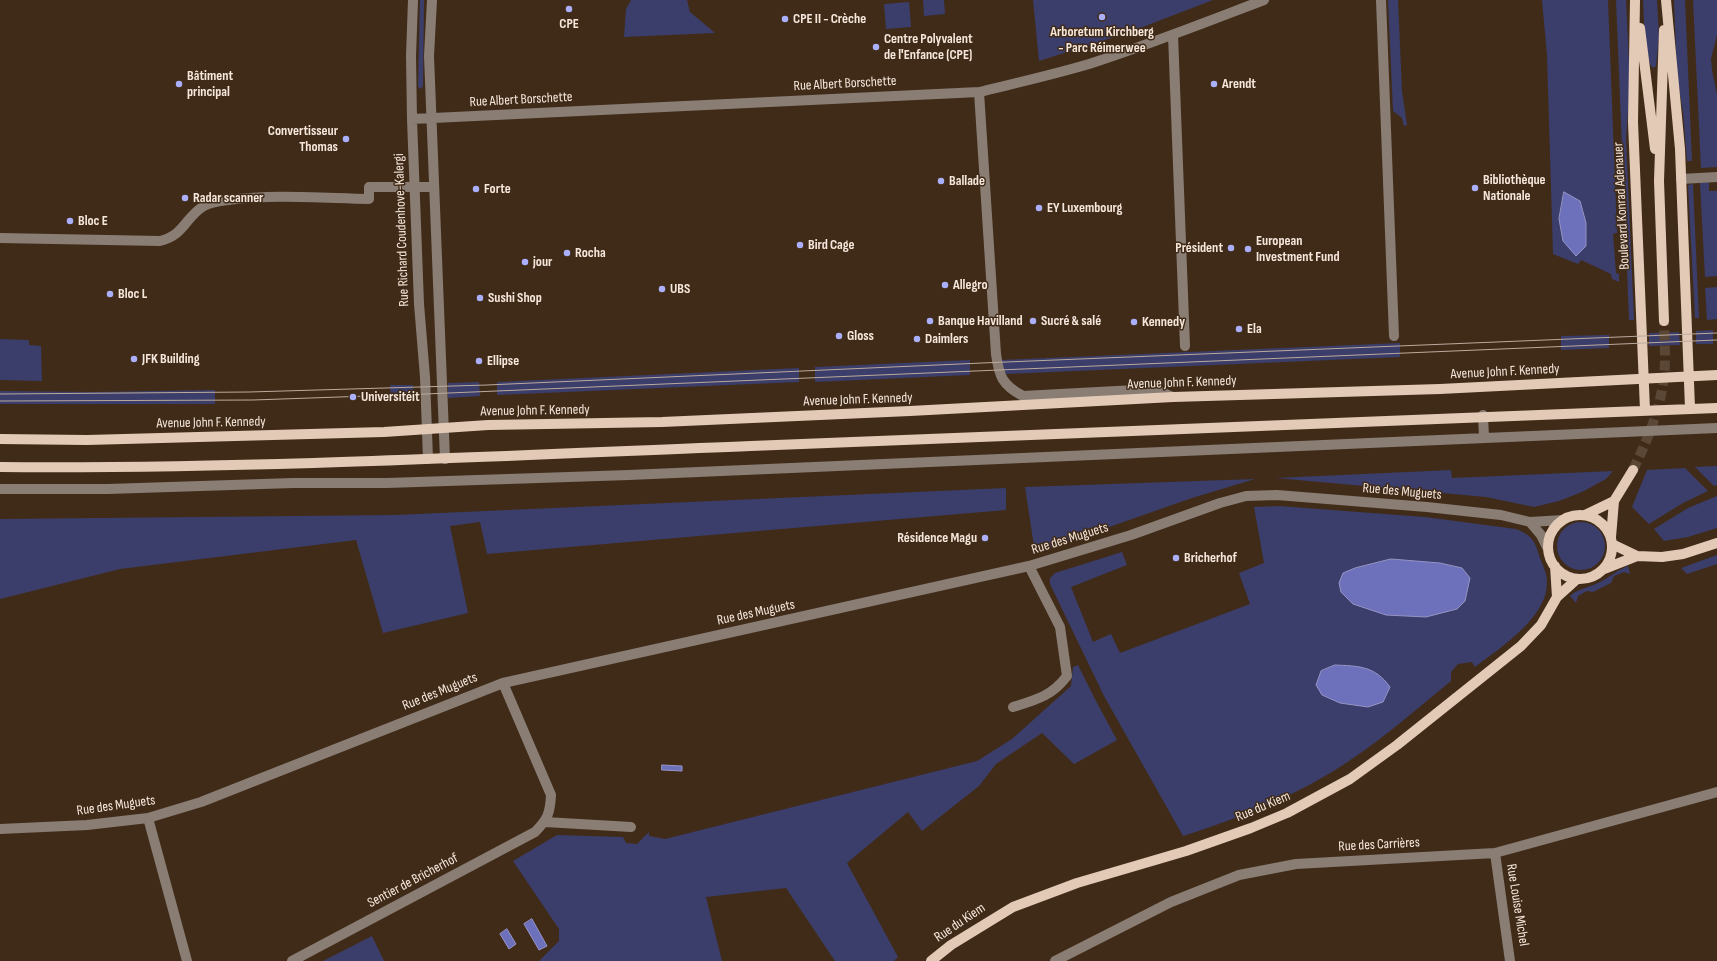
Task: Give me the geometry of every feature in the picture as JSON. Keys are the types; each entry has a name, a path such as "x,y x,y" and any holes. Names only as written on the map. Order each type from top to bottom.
{"main road":[{"path":"1636,0 1659,181"},
{"name":"Boulevard Konrad Adenauer","path":"1636,0 1633,122 1645,410"},
{"path":"1664,321 1659,181 1666,0"},
{"path":"1666,0 1682,179 1690,408"},
{"name":"Avenue John F. Kennedy","path":"0,439 87,440 384,432 488,425 662,422 895,412 1173,397 1433,389 1717,375"},
{"path":"0,467 89,468 445,459 1483,415 1717,408"},
{"path":"1604,569 1611,557 1614,501 1633,470"},
{"path":"1614,501 1585,515 1570,517 1563,520 1553,530 1548,549 1555,566 1565,575 1577,579 1592,577 1604,569 1638,556 1662,557 1683,554 1717,543"},
{"path":"1585,515 1598,520 1608,531 1612,540 1638,556"},
{"path":"1555,566 1557,597"},
{"name":"Rue du Kiem","path":"931,961 951,945 1013,907 1078,883 1186,851 1252,828 1287,813 1338,786 1397,745 1521,646 1541,624 1557,597 1577,579"}],"street":[{"name":"Rue Richard Coudenhove-Kalergi","path":"412,0 412,119 419,304 428,459"},
{"path":"432,0 429,56 445,459"},
{"name":"Rue Albert Borschette","path":"412,119 979,92 1037,79 1090,64 1173,35 1264,0"},
{"path":"1381,0 1394,336"},
{"path":"1173,35 1185,346"},
{"path":"979,92 997,363 1001,379 1013,391 1023,396 1154,389 1173,397"},
{"path":"1682,179 1717,177"},
{"path":"0,238 160,241 169,239 178,233 204,206 218,202 248,198 368,199 368,187 434,187"},
{"path":"1483,415 1484,437"},
{"path":"0,489 108,489 293,483 387,483 637,474 1717,428"},
{"name":"Rue des Muguets","path":"0,829 87,825 148,818 201,802 503,683 1029,566 1131,535 1220,503 1246,496 1277,495 1427,507 1501,516 1530,522 1563,520"},
{"path":"1530,522 1541,535 1548,549"},
{"path":"1013,707 1040,698 1058,688 1067,676 1060,627 1029,566"},
{"path":"503,683 551,795 550,809 545,822 631,827"},
{"name":"Rue des Carrières","path":"1055,961 1171,902 1239,875 1296,864 1495,853 1717,792"},
{"path":"148,818 187,961"},
{"name":"Sentier de Bricherhof","path":"292,961 535,832 545,822"},
{"name":"Rue Louise Michel","path":"1495,853 1511,960"}],"shaded area":[{"path":"420,0 424,0 423,86 421,89 418,87"},
{"path":"631,0 687,0 690,12 715,33 624,37 626,9"},
{"path":"923,0 944,0 945,14 924,16"},
{"name":"Arboretum Kirchberg - Parc Réimerwee","path":"1033,0 1213,0 1127,33 1039,61"},
{"path":"1388,0 1398,0 1402,91 1407,125 1404,126 1402,118 1393,111"},
{"path":"1542,0 1608,0 1617,233 1613,234 1616,273 1619,274 1619,282 1612,279 1611,274 1581,260 1578,264 1553,254 1547,55"},
{"path":"1616,0 1626,0 1630,83 1626,138 1634,320 1629,320"},
{"path":"1643,0 1657,0 1659,36 1656,66 1653,68 1650,64 1646,47"},
{"path":"1674,0 1685,0 1692,161 1687,161 1683,112 1677,75"},
{"path":"1693,0 1717,0 1717,35 1711,59 1717,95 1717,167 1701,168"},
{"path":"909,2 911,27 886,29 884,4"},
{"path":"1709,182 1709,191 1717,191 1717,276 1705,277 1700,183"},
{"path":"1693,184 1699,318 1695,318 1688,185"},
{"path":"1564,192 1580,201 1586,223 1586,246 1576,256 1563,241 1559,219"},
{"path":"1717,287 1717,319 1707,320 1705,288"},
{"path":"1713,330 1713,344 1696,344 1696,331"},
{"path":"1679,332 1680,345 1649,346 1649,333"},
{"path":"1609,335 1609,348 1561,350 1561,336"},
{"path":"0,339 29,340 29,345 41,346 42,381 0,380"},
{"path":"1400,343 1400,357 1006,374 1002,367 1001,360"},
{"path":"970,360 970,375 815,382 815,367"},
{"path":"799,368 799,382 497,395 497,382"},
{"path":"479,382 480,396 448,398 448,383"},
{"path":"390,385 413,385 414,399 391,399"},
{"path":"215,390 215,404 0,404 0,391 95,392"},
{"path":"1717,466 1717,485 1714,486 1695,467"},
{"path":"1685,468 1708,491 1683,503 1649,524 1632,507 1647,470"},
{"path":"1451,470 1452,478 1613,471 1606,479 1582,492 1559,501 1534,507 1486,497 1276,478"},
{"path":"1255,479 1192,498 1035,553 1025,487"},
{"path":"1006,488 1006,510 487,554 480,522 450,526 468,613 383,633 356,540 120,569 0,599 0,519 395,515"},
{"path":"1717,496 1717,528 1688,537 1664,541 1654,529 1688,508"},
{"path":"1279,506 1425,517 1516,529 1530,537 1537,547 1545,570 1547,582 1545,595 1540,607 1531,619 1509,641 1475,667 1472,662 1458,664 1451,672 1451,681 1383,737 1347,763 1279,800 1232,819 1183,836 1104,696 1050,584 1050,578 1055,573 1122,552 1127,565 1071,587 1093,642 1111,634 1120,653 1250,604 1239,573 1264,563 1254,507"},
{"path":"1576,522 1586,522 1598,529 1605,541 1605,551 1598,563 1586,570 1576,570 1568,566 1561,559 1557,551 1557,541 1561,533 1568,526"},
{"path":"1717,555 1717,564 1687,574 1681,568"},
{"path":"1391,559 1440,563 1462,568 1470,578 1465,601 1457,609 1426,617 1386,615 1353,604 1341,592 1339,583 1343,573 1355,568"},
{"path":"1628,566 1630,574 1624,572 1614,576 1611,583 1593,592 1587,591 1578,596 1576,603 1570,596 1573,593 1602,581"},
{"path":"1078,665 1117,740 1074,764 1042,733 996,764 979,786 922,831 908,812 847,863 898,957 894,961 835,961 786,888 706,897 722,961 539,961 559,941 559,929 513,861 557,835 623,837 626,843 637,844 649,832 649,836 665,839 977,761 1012,739 1071,686 1073,667"},
{"path":"1335,665 1366,668 1378,675 1390,687 1383,702 1368,707 1340,703 1322,695 1316,685 1321,671"},
{"path":"662,765 682,766 682,771 662,770"},
{"path":"532,919 547,946 539,950 524,924"},
{"path":"507,929 516,944 509,949 500,934"},
{"path":"372,936 384,961 323,961"}],"tunnel":[{"path":"1633,470 1651,430 1659,402 1665,358 1664,321"}],"tram line":[{"path":"0,394 249,392 487,385 1717,333"},
{"path":"0,401 253,400 425,394 1717,340"}],"place":[{"name":"CPE","path":"569,9"},
{"name":"Arboretum Kirchberg - Parc Réimerwee","path":"1102,17"},
{"name":"CPE II - Crèche","path":"785,19"},
{"name":"Centre Polyvalent de l'Enfance (CPE)","path":"876,47"},
{"name":"Bâtiment principal","path":"179,84"},
{"name":"Arendt","path":"1214,84"},
{"name":"Convertisseur Thomas","path":"346,139"},
{"name":"Ballade","path":"941,181"},
{"name":"Bibliothèque Nationale","path":"1475,188"},
{"name":"Forte","path":"476,189"},
{"name":"Radar scanner","path":"185,198"},
{"name":"EY Luxembourg","path":"1039,208"},
{"name":"Bloc E","path":"70,221"},
{"name":"Bird Cage","path":"800,245"},
{"name":"Président","path":"1231,248"},
{"name":"European Investment Fund","path":"1248,249"},
{"name":"Rocha","path":"567,253"},
{"name":"jour","path":"525,262"},
{"name":"Allegro","path":"945,285"},
{"name":"UBS","path":"662,289"},
{"name":"Bloc L","path":"110,294"},
{"name":"Sushi Shop","path":"480,298"},
{"name":"Banque Havilland","path":"930,321"},
{"name":"Sucré & salé","path":"1033,321"},
{"name":"Kennedy","path":"1134,322"},
{"name":"Ela","path":"1239,329"},
{"name":"Gloss","path":"839,336"},
{"name":"Daimlers","path":"917,339"},
{"name":"JFK Building","path":"134,359"},
{"name":"Ellipse","path":"479,361"},
{"name":"Universitéit","path":"353,397"},
{"name":"Résidence Magu","path":"985,538"},
{"name":"Bricherhof","path":"1176,558"}]}
